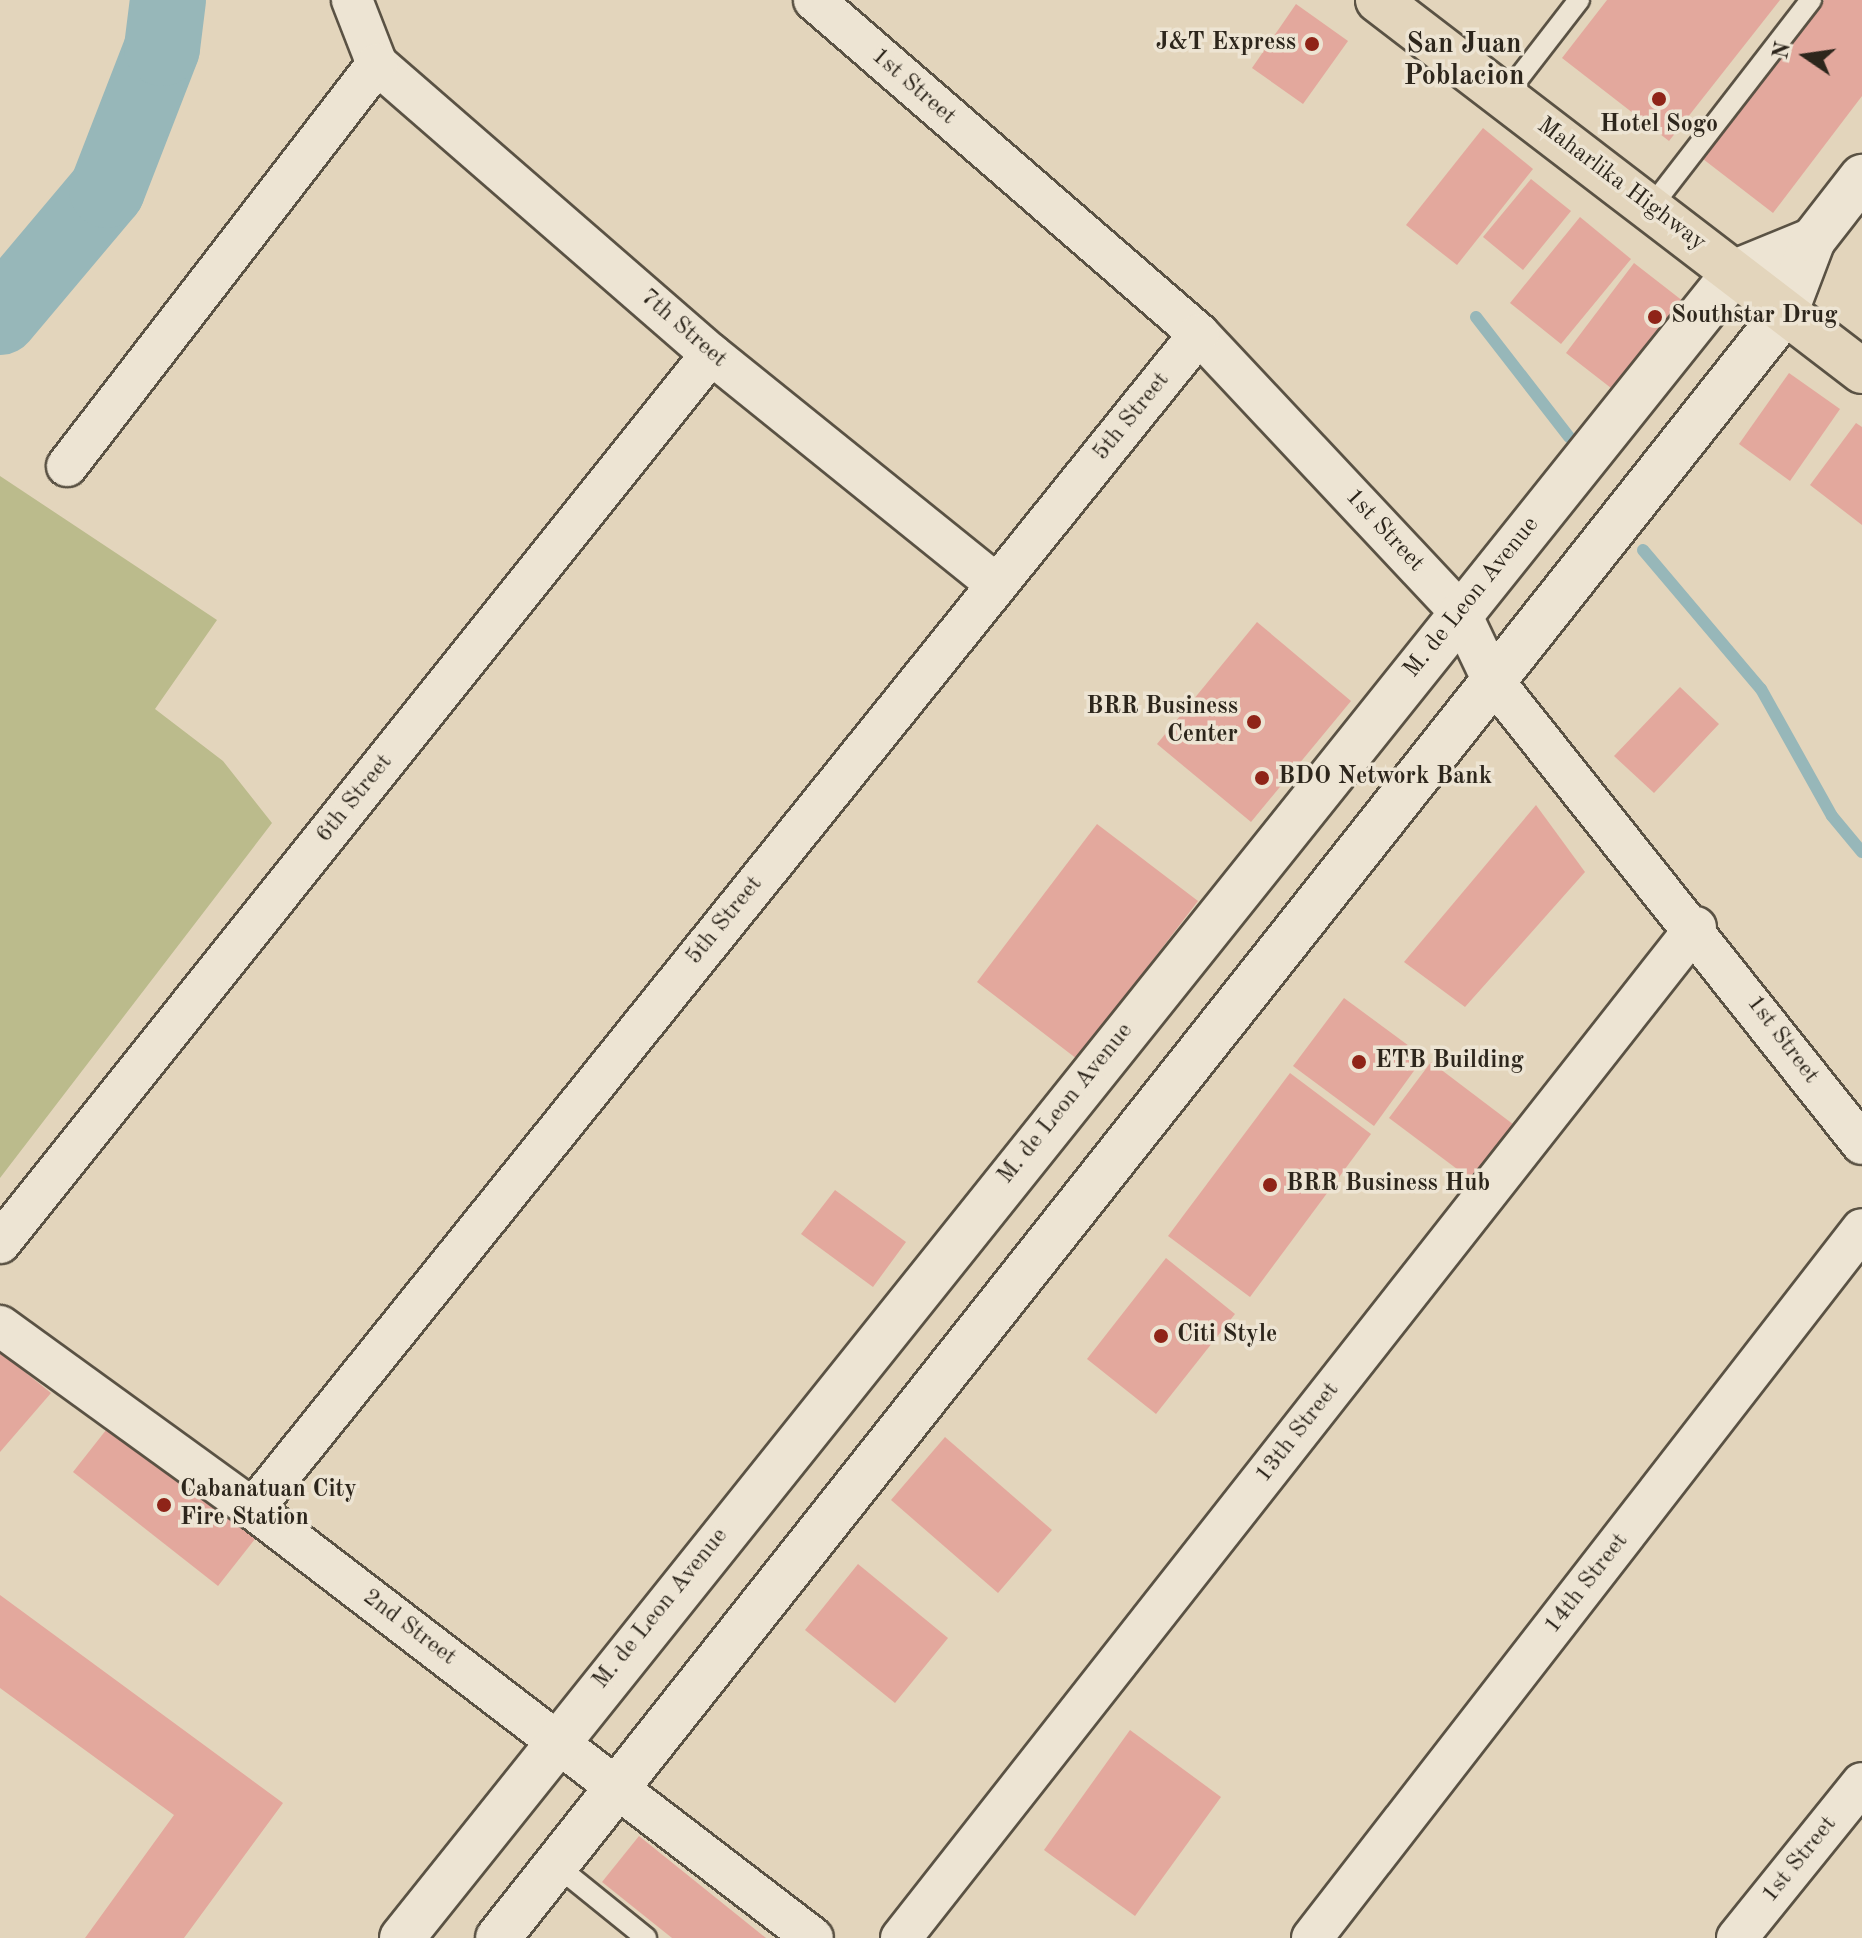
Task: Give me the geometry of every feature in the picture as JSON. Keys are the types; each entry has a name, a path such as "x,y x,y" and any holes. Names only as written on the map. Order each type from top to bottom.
{"main road":[{"name":"Maharlika Highway","path":"1378,0 1862,371"},
{"path":"498,1938 1786,311 1813,240 1862,177"},
{"path":"1735,272 1813,240"},
{"name":"M. de Leon Avenue","path":"402,1938 556,1740 1735,272"}],"street":[{"path":"67,466 377,64 352,0"},
{"name":"1st Street","path":"814,0 1199,334 1460,612 1492,679 1696,927 1862,1144"},
{"name":"7th Street","path":"377,64 711,354 996,584"},
{"name":"5th Street","path":"253,1509 1199,334"},
{"name":"6th Street","path":"0,1243 711,354"},
{"name":"13th Street","path":"901,1938 1696,927"},
{"name":"14th Street","path":"1312,1938 1862,1229"},
{"name":"2nd Street","path":"0,1326 253,1509 556,1740 617,1791 813,1938"},
{"name":"1st Street","path":"1737,1938 1862,1783"}],"lane":[{"path":"1504,97 1579,0"},
{"path":"1651,207 1811,0"},
{"path":"556,1865 646,1938"}],"green space":[{"path":"0,476 217,620 155,709 223,761 272,823 0,1178"}],"building":[{"name":"Hotel Sogo","path":"1607,0 1780,0 1669,141 1562,58"},
{"path":"1824,0 1862,0 1862,96 1773,213 1703,159"},
{"path":"1296,4 1348,41 1303,104 1252,68"},
{"path":"1483,128 1533,169 1457,265 1406,225"},
{"path":"1531,179 1571,211 1523,270 1483,237"},
{"path":"1580,217 1631,259 1561,344 1510,303"},
{"path":"1634,263 1688,305 1620,395 1566,353"},
{"path":"1789,373 1840,409 1790,481 1739,444"},
{"path":"1856,423 1862,427 1862,525 1810,485"},
{"name":"BRR Business Center","path":"1257,622 1351,701 1251,822 1157,744"},
{"path":"1680,687 1719,724 1654,793 1614,756"},
{"path":"1536,805 1585,872 1465,1007 1404,962"},
{"path":"1097,824 1198,901 1077,1059 977,982"},
{"name":"ETB Building","path":"1344,998 1424,1057 1374,1126 1293,1066"},
{"path":"1431,1062 1526,1134 1485,1190 1389,1118"},
{"name":"BRR Business Hub","path":"1290,1073 1371,1134 1250,1297 1168,1236"},
{"path":"835,1190 906,1242 873,1287 801,1234"},
{"name":"Citi Style","path":"1166,1258 1235,1314 1156,1414 1087,1359"},
{"path":"0,1352 51,1393 0,1452"},
{"name":"Cabanatuan City Fire Station","path":"110,1425 255,1539 218,1586 73,1472"},
{"path":"945,1437 1052,1530 998,1593 891,1500"},
{"path":"858,1564 948,1638 895,1703 805,1630"},
{"path":"0,1595 283,1803 184,1938 85,1938 174,1815 0,1688"},
{"path":"1130,1730 1221,1797 1135,1916 1044,1850"},
{"path":"639,1836 766,1938 672,1938 602,1882"}],"waterway":[{"path":"0,317 107,190 162,48 168,0"},
{"path":"1476,317 1569,437"},
{"path":"1643,550 1761,689 1832,816 1862,852"}],"place":[{"name":"J&T Express","path":"1312,44"},
{"name":"Hotel Sogo","path":"1659,99"},
{"name":"Southstar Drug","path":"1655,317"},
{"name":"BRR Business Center","path":"1254,722"},
{"name":"BDO Network Bank","path":"1262,778"},
{"name":"ETB Building","path":"1359,1062"},
{"name":"BRR Business Hub","path":"1270,1185"},
{"name":"Citi Style","path":"1161,1336"},
{"name":"Cabanatuan City Fire Station","path":"164,1505"}],"district":[{"name":"San Juan Poblacion","path":"1464,61"}]}
